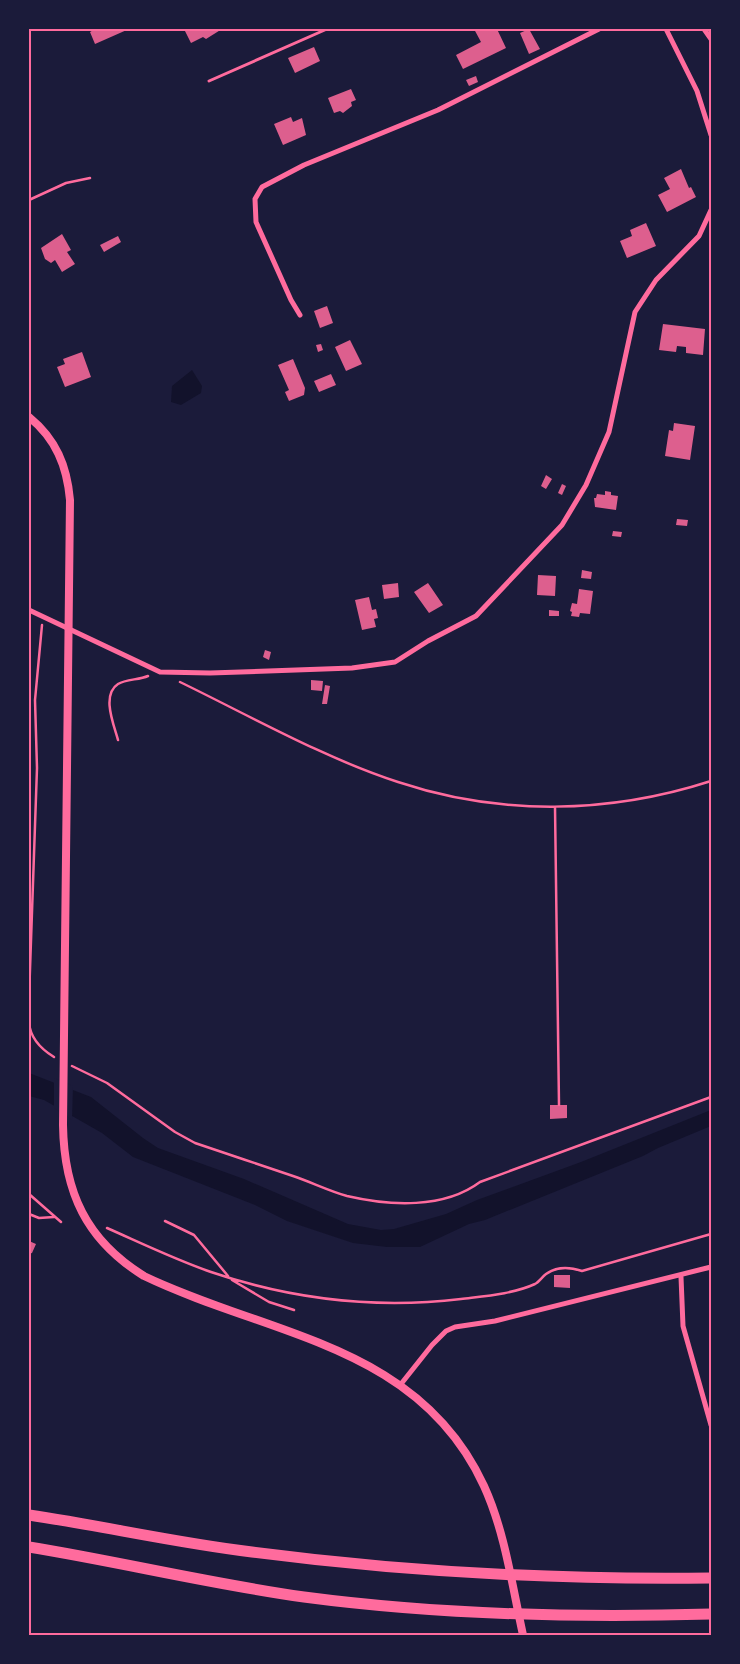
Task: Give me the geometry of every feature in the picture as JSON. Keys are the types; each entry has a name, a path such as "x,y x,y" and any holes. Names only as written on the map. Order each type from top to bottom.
{"highway":[{"path":"29,1515 250,1552 460,1574 563,1578 711,1578"},
{"path":"29,1547 197,1580 392,1607 556,1617 711,1614"}],"street":[{"path":"300,315 256,222 255,199 262,187 272,180 304,165 438,110 599,29"},
{"path":"666,29 697,90 711,135"},
{"path":"704,29 711,39"},
{"path":"29,610 160,672 210,673 352,668 395,662 428,641 476,616 562,525 586,485 609,432 635,312 656,280 699,236 711,210"},
{"path":"29,417 52,441 60,456 69,488 63,1125 68,1175 80,1211 91,1229 104,1244 144,1276 339,1350 375,1368 401,1384 430,1409 450,1431 479,1476 491,1504 502,1541 523,1635"},
{"path":"401,1384 432,1345 446,1331 455,1327 495,1321 680,1277 711,1267"},
{"path":"680,1277 684,1326 711,1425"}],"lane":[{"path":"209,81 327,29"}],"path":[{"path":"29,200 66,183 90,178"},
{"path":"29,998 37,768 35,700 39,641 44,618"},
{"path":"118,740 110,700 113,689 123,682 160,672 342,760 398,782 438,794 516,806 592,806 639,799 711,781"},
{"path":"555,807 559,1105"},
{"path":"29,1022 29,1028 41,1048 50,1055"},
{"path":"86,1073 107,1083 167,1126 195,1143 347,1196 388,1203 409,1203 452,1198 468,1191 480,1182 711,1097"},
{"path":"30,1196 61,1222"},
{"path":"29,1214 39,1218 55,1217"},
{"path":"165,1221 194,1236 229,1278 252,1293 294,1310"},
{"path":"107,1228 229,1278 303,1297 361,1303 421,1303 484,1296 537,1283 548,1273 556,1269 582,1270 711,1234"}],"shaded area":[{"path":"192,370 202,386 201,393 181,405 171,402 172,386"},
{"path":"29,1073 91,1097 158,1148 244,1179 348,1224 381,1230 394,1229 446,1214 477,1200 581,1162 711,1110 711,1126 643,1156 485,1220 469,1224 420,1247 387,1247 353,1243 287,1221 255,1205 133,1157 102,1133 44,1100 29,1096"}],"pier":[{"path":"54,1078 73,1086 72,1120 54,1108"}],"building":[{"path":"95,29 129,29 95,44 90,32"},
{"path":"184,29 222,29 206,39 203,37 191,43"},
{"path":"474,29 497,29 506,48 463,69 456,55 481,42"},
{"path":"529,29 540,49 529,54 520,33"},
{"path":"314,47 320,61 295,73 288,58"},
{"path":"476,76 478,82 469,86 466,80"},
{"path":"351,89 356,100 351,102 352,106 343,113 340,111 334,113 328,98"},
{"path":"291,117 293,122 302,118 306,135 283,145 274,124"},
{"path":"681,169 689,188 691,187 696,197 667,212 658,195 670,189 664,178"},
{"path":"646,223 656,246 627,258 620,241 632,236 630,230"},
{"path":"62,234 71,250 67,252 75,264 62,272 55,260 51,263 45,259 41,248"},
{"path":"118,236 121,242 104,252 100,245"},
{"path":"327,306 333,323 320,328 314,311"},
{"path":"663,324 705,329 703,355 686,353 686,347 677,346 676,352 659,350"},
{"path":"350,340 362,364 346,371 335,347"},
{"path":"321,344 323,350 318,352 316,345"},
{"path":"82,352 91,377 65,387 57,367 65,364 63,359"},
{"path":"293,359 305,388 304,395 289,401 285,392 289,390 278,365"},
{"path":"331,374 336,385 319,392 314,381"},
{"path":"674,423 695,426 690,460 665,456 669,430 673,431"},
{"path":"546,475 552,479 546,489 541,486"},
{"path":"562,484 566,486 562,495 558,493"},
{"path":"605,491 611,492 611,495 618,496 616,510 595,507 594,498 596,498 597,494 605,495"},
{"path":"677,519 688,520 687,526 676,525"},
{"path":"613,531 622,532 621,537 612,536"},
{"path":"582,570 592,572 591,579 581,578"},
{"path":"538,575 556,576 555,596 537,595"},
{"path":"398,583 399,597 384,599 382,585"},
{"path":"428,583 443,605 429,613 414,592"},
{"path":"579,589 593,591 590,614 580,613 579,617 571,616 572,603 577,604"},
{"path":"369,597 372,610 376,609 378,618 374,619 376,627 362,630 355,600"},
{"path":"549,610 559,611 559,616 549,616"},
{"path":"265,650 271,652 269,660 263,657"},
{"path":"311,680 323,681 322,691 311,690"},
{"path":"325,685 330,686 327,704 322,704"},
{"path":"550,1105 567,1105 567,1118 550,1119"},
{"path":"29,1241 36,1244 32,1253 29,1254"},
{"path":"554,1275 570,1275 570,1288 554,1287"}]}
